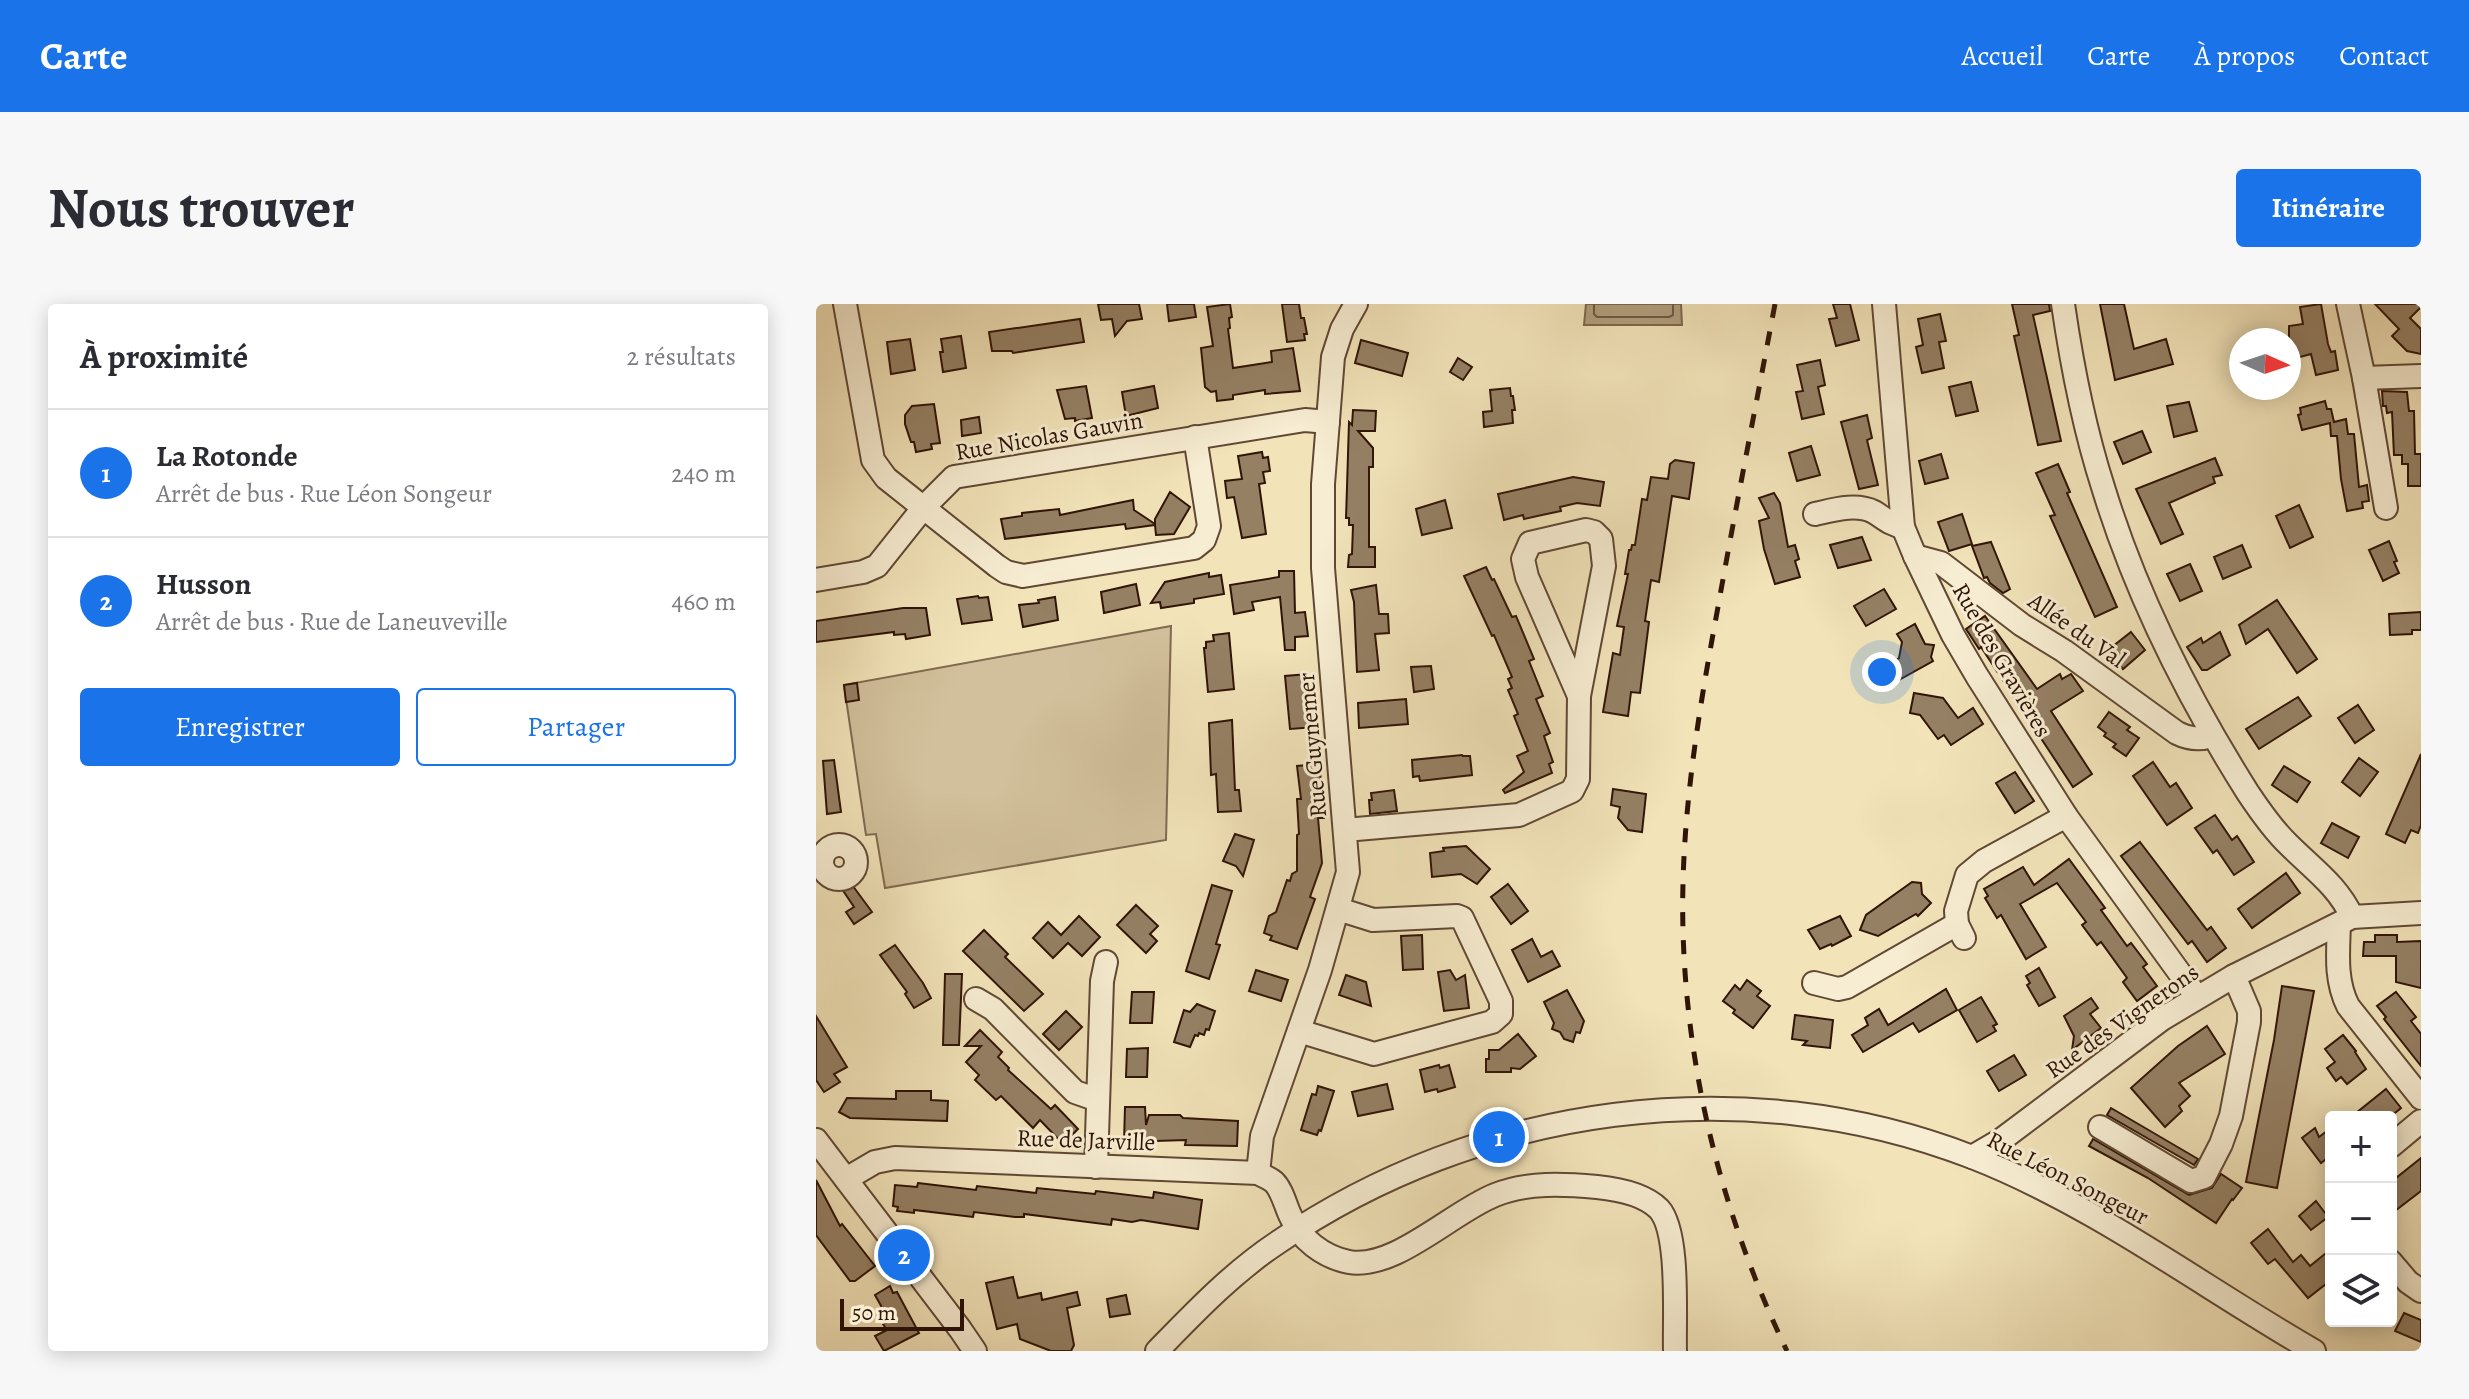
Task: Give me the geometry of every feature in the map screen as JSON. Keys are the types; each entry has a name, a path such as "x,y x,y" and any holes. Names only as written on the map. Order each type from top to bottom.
{"street":[{"path":"845,304 873,460 886,478 997,566 1014,575 1194,548 1204,540 1209,526 1195,437"},
{"name":"Rue Guynemer","path":"1258,1173 1262,1136 1299,1031 1348,872 1323,568 1323,484 1336,345 1356,304"},
{"name":"Rue des Gravières","path":"1884,304 1903,527 1915,556 1953,635 2066,816 2197,997"},
{"path":"2063,304 2075,376 2103,488 2133,572 2184,684 2212,736 2267,821 2339,893 2345,921 2338,980 2342,994 2348,1006 2421,1098"},
{"path":"2348,304 2386,508"},
{"path":"2364,378 2421,376"},
{"name":"Rue Nicolas Gauvin","path":"816,580 863,572 877,566 924,507 954,477 1305,420 1328,422"},
{"path":"1815,514 1847,508 1867,510 1903,527"},
{"path":"1345,830 1519,815 1572,791 1578,779 1579,696 1604,566 1601,539 1594,532 1586,530 1530,543 1523,559 1527,577 1579,696"},
{"name":"Allée du Val","path":"1915,556 1941,563 2022,625 2064,651 2177,733 2187,738 2212,736"},
{"path":"1814,983 1838,989 1847,987 1961,931 1956,911 1962,886 1974,867 2066,816"},
{"path":"1299,1031 1374,1054 1492,1022 1501,1014 1501,1001 1462,918 1373,920 1338,909"},
{"path":"2345,921 2421,913"},
{"name":"Rue des Vignerons","path":"1972,1157 2001,1140 2162,1019 2234,976 2345,921"},
{"path":"1096,1167 1102,981 1106,962"},
{"path":"2100,1127 2191,1181 2204,1177 2231,1116 2249,1022 2249,1011 2234,976"},
{"path":"976,999 993,1009 1075,1092 1098,1100"},
{"name":"Rue Léon Songeur","path":"1157,1351 1238,1272 1297,1230 1356,1195 1455,1152 1535,1128 1618,1114 1712,1109 1811,1115 1882,1129 1972,1157 2067,1201 2314,1351"},
{"path":"2397,1141 2421,1121"},
{"path":"816,1140 962,1340 975,1351"},
{"name":"Rue de Jarville","path":"846,1179 875,1162 895,1158 1258,1173"},
{"path":"1258,1173 1277,1187 1297,1230 1310,1243 1325,1253 1351,1262 1391,1256 1480,1202 1504,1191 1554,1185 1599,1187 1629,1193 1658,1207 1670,1229 1675,1351"},
{"path":"2397,1269 2421,1291"}],"shaded area":[{"path":"1171,626 1166,840 885,888 876,834 866,835 844,685"}],"water":[{"path":"1586,304 1681,304 1682,325 1584,325"}],"building":[{"path":"1098,304 1139,304 1142,319 1127,321 1115,336 1112,319 1101,320"},
{"path":"1167,304 1194,304 1196,317 1169,321"},
{"path":"1230,304 1232,317 1229,318 1228,329 1233,368 1272,362 1271,351 1293,348 1300,391 1265,394 1265,390 1217,401 1216,391 1211,392 1205,387 1201,348 1213,346 1207,307"},
{"path":"1282,304 1299,304 1307,334 1304,334 1305,340 1287,342"},
{"path":"1833,304 1850,304 1859,340 1836,346 1829,319 1837,318"},
{"path":"2012,304 2049,304 2050,311 2033,315 2061,441 2038,445 2014,336 2019,335"},
{"path":"2100,304 2124,304 2134,349 2166,339 2173,364 2115,380"},
{"path":"2321,304 2328,344 2331,352 2335,351 2338,370 2316,375 2311,354 2301,357 2301,328 2289,328 2303,324 2300,307"},
{"path":"2375,304 2421,304 2410,318 2421,329 2421,354 2407,351 2392,336 2399,329"},
{"path":"1940,314 1946,341 1939,342 1944,368 1922,373 1916,347 1923,345 1918,319"},
{"path":"1080,319 1084,342 1013,353 992,351 989,332"},
{"path":"961,336 966,368 943,372 941,339"},
{"path":"910,339 915,370 891,374 887,342"},
{"path":"1361,340 1408,353 1402,376 1355,363"},
{"path":"1458,358 1472,367 1463,380 1450,372"},
{"path":"1820,360 1825,385 1818,387 1824,414 1802,419 1796,392 1803,391 1797,365"},
{"path":"1971,382 1978,411 1956,416 1949,387"},
{"path":"1086,386 1092,418 1065,419 1057,390"},
{"path":"1154,386 1158,408 1126,416 1122,392"},
{"path":"1510,388 1515,410 1512,410 1513,423 1484,427 1483,412 1492,411 1490,390"},
{"path":"2382,391 2407,392 2409,411 2414,411 2415,454 2421,454 2421,486 2408,486 2408,464 2402,464 2402,455 2394,455 2392,412 2387,413 2386,406 2383,406"},
{"path":"2325,401 2334,422 2346,419 2348,434 2354,434 2359,487 2367,485 2369,501 2362,502 2363,508 2347,511 2337,436 2331,436 2330,423 2302,430 2298,415 2301,414 2300,408"},
{"path":"2189,402 2197,431 2174,437 2167,406"},
{"path":"934,404 940,443 931,444 932,449 916,452 905,424 905,415 912,406"},
{"path":"1353,410 1376,411 1375,431 1358,431 1373,448 1373,467 1369,467 1369,547 1375,547 1375,567 1348,567 1349,555 1352,554 1353,525 1349,525 1349,518 1346,518 1349,422 1352,425"},
{"path":"1867,415 1872,438 1867,440 1878,485 1859,489 1841,422"},
{"path":"979,417 981,433 962,436 961,420"},
{"path":"2142,431 2151,452 2123,464 2114,442"},
{"path":"1811,446 1820,475 1797,481 1789,453"},
{"path":"1262,452 1263,458 1268,457 1270,471 1263,472 1265,483 1259,484 1266,534 1242,538 1234,497 1227,498 1225,481 1242,479 1238,456"},
{"path":"1941,454 1948,478 1925,484 1919,461"},
{"path":"2215,458 2222,475 2213,477 2215,483 2169,503 2183,534 2161,544 2136,489"},
{"path":"1675,460 1694,463 1689,499 1672,496 1659,582 1651,580 1640,693 1631,692 1628,716 1603,712 1613,653 1620,655 1624,627 1617,626 1628,574 1625,574 1629,550 1635,545 1642,499 1647,500 1651,477 1668,479 1670,464"},
{"path":"2058,464 2070,492 2067,493 2117,607 2095,617 2050,516 2055,515 2036,473"},
{"path":"1573,477 1604,482 1600,506 1577,503 1560,507 1561,511 1504,520 1498,494"},
{"path":"1170,492 1190,507 1174,534 1156,535 1155,525 1126,529 1125,524 1005,539 1001,519 1059,509 1060,515 1133,500 1134,510 1155,524"},
{"path":"1774,493 1780,503 1788,547 1795,545 1799,559 1795,561 1800,577 1775,584 1759,521 1769,518 1759,498"},
{"path":"1445,500 1452,528 1422,535 1416,509"},
{"path":"2299,505 2313,537 2290,548 2276,516"},
{"path":"1962,514 1972,544 1949,551 1938,522"},
{"path":"1862,537 1871,560 1838,568 1830,545"},
{"path":"2389,541 2399,573 2383,581 2369,550"},
{"path":"1991,542 2010,589 2003,593 1987,577 1984,578 1972,546"},
{"path":"2242,545 2251,567 2223,579 2214,557"},
{"path":"2190,564 2202,591 2180,601 2167,574"},
{"path":"1486,567 1512,617 1516,616 1534,659 1529,661 1543,696 1536,699 1550,733 1544,736 1553,762 1549,764 1552,773 1505,793 1503,790 1524,772 1517,756 1528,751 1508,690 1512,688 1508,679 1512,677 1464,576"},
{"path":"1279,571 1294,571 1295,613 1305,612 1308,636 1295,637 1295,650 1285,650 1280,597 1252,602 1254,610 1234,614 1230,585 1279,577"},
{"path":"1209,573 1209,577 1221,575 1224,594 1161,608 1160,602 1151,603 1165,582"},
{"path":"1136,584 1140,605 1104,613 1101,592"},
{"path":"1376,585 1379,614 1388,614 1389,633 1375,634 1379,670 1357,672 1351,590"},
{"path":"1884,589 1896,609 1866,626 1854,606"},
{"path":"988,597 992,620 962,624 957,599"},
{"path":"1055,597 1058,620 1023,627 1019,605"},
{"path":"2277,600 2317,659 2297,673 2268,629 2246,644 2239,625"},
{"path":"903,608 926,608 930,635 906,639 905,634 894,635 894,632 816,642 816,621"},
{"path":"2421,612 2421,630 2412,630 2412,634 2390,635 2389,614"},
{"path":"1985,616 2037,689 2060,674 2062,679 2071,674 2083,691 2051,711 2092,774 2073,787 1966,629"},
{"path":"1915,624 1925,644 1934,645 1933,661 1899,680 1889,664 1899,658 1902,642 1897,634"},
{"path":"2131,632 2145,650 2123,669 2107,651"},
{"path":"2220,632 2230,655 2202,670 2187,647 2201,638 2203,643"},
{"path":"1229,633 1234,689 1208,692 1206,642 1214,641 1213,635"},
{"path":"1431,666 1434,689 1414,692 1411,667"},
{"path":"1308,674 1316,727 1290,729 1285,676"},
{"path":"857,683 859,700 846,702 844,685"},
{"path":"1914,693 1943,698 1958,718 1973,708 1983,724 1951,745 1944,735 1938,739 1920,715 1910,713"},
{"path":"2298,697 2311,716 2259,749 2246,729"},
{"path":"1406,699 1408,724 1359,728 1358,703"},
{"path":"2358,705 2374,730 2355,743 2338,718"},
{"path":"2109,712 2130,727 2127,730 2139,738 2126,756 2113,747 2116,744 2104,736 2106,733 2098,727"},
{"path":"1232,720 1235,790 1239,790 1241,811 1218,812 1216,774 1211,775 1209,723"},
{"path":"2421,754 2421,825 2418,833 2411,830 2405,843 2386,834"},
{"path":"1470,756 1472,775 1420,781 1419,776 1413,777 1412,760"},
{"path":"2359,758 2378,772 2360,796 2342,782"},
{"path":"834,760 841,812 827,814 823,761"},
{"path":"2153,762 2170,787 2176,783 2192,808 2167,825 2133,776"},
{"path":"1318,764 1324,818 1318,818 1322,863 1310,897 1315,899 1297,949 1270,940 1272,936 1264,933 1269,916 1276,912 1287,880 1290,881 1297,871 1297,799 1301,799 1297,766"},
{"path":"2284,766 2310,782 2297,802 2272,785"},
{"path":"2015,772 2034,801 2015,813 1996,783"},
{"path":"1613,789 1646,794 1642,832 1628,830 1618,818 1620,807 1611,805"},
{"path":"1394,790 1397,811 1370,814 1371,793"},
{"path":"2215,815 2232,840 2237,836 2254,862 2234,875 2217,850 2213,853 2195,828"},
{"path":"2332,823 2359,837 2348,858 2321,843"},
{"path":"1235,834 1254,840 1243,876 1236,866 1223,861"},
{"path":"2140,842 2207,930 2211,927 2226,948 2207,962 2192,941 2188,944 2121,856"},
{"path":"1466,846 1490,869 1477,884 1461,874 1432,877 1430,853 1444,851 1443,848"},
{"path":"2069,859 2105,908 2101,910 2127,946 2131,943 2147,964 2143,967 2157,986 2137,1001 2123,982 2127,978 2101,942 2097,945 2082,925 2086,922 2057,883 2020,904 2046,947 2026,959 2001,915 1997,918 1985,898 1988,896 1984,889 2023,867 2034,885"},
{"path":"2286,873 2300,893 2252,928 2238,909"},
{"path":"847,878 872,912 854,924 846,912 854,907 838,883"},
{"path":"1912,882 1921,883 1922,894 1931,903 1918,916 1916,914 1878,936 1860,930 1866,915"},
{"path":"1508,884 1528,911 1511,924 1491,897"},
{"path":"1212,885 1232,891 1209,979 1186,971"},
{"path":"1136,905 1158,926 1150,934 1157,941 1146,953 1117,925"},
{"path":"1079,916 1100,937 1082,956 1068,943 1053,958 1033,938 1048,922 1061,935"},
{"path":"1840,916 1851,936 1820,949 1808,930"},
{"path":"984,930 1008,954 1005,957 1043,994 1024,1011 963,951"},
{"path":"1422,935 1423,969 1403,970 1401,936"},
{"path":"2375,935 2397,935 2397,942 2421,941 2421,988 2396,982 2396,956 2363,956 2364,942 2375,942"},
{"path":"1532,939 1541,957 1552,951 1560,966 1528,982 1512,950"},
{"path":"895,945 931,998 914,1008 905,994 907,992 880,955"},
{"path":"2039,968 2055,997 2039,1006 2027,985 2030,983 2026,976"},
{"path":"1256,970 1288,980 1281,1001 1249,991"},
{"path":"1450,970 1456,980 1465,975 1469,1008 1444,1011 1438,972"},
{"path":"945,974 962,974 959,1045 943,1045"},
{"path":"1346,975 1366,982 1371,1006 1339,995"},
{"path":"1747,980 1761,991 1757,996 1770,1006 1753,1028 1723,1001 1735,985 1740,990"},
{"path":"2282,986 2314,991 2277,1188 2246,1182"},
{"path":"1946,989 1957,1010 1919,1032 1913,1023 1863,1052 1852,1035 1868,1025 1865,1018 1879,1009 1888,1025"},
{"path":"1567,990 1584,1021 1573,1042 1552,1029 1554,1023 1544,1002"},
{"path":"1132,992 1154,992 1152,1023 1130,1023"},
{"path":"2396,992 2416,1017 2411,1021 2421,1034 2421,1066 2377,1006"},
{"path":"1981,997 1997,1024 1993,1026 1996,1031 1977,1042 1959,1010"},
{"path":"2091,998 2098,1008 2090,1014 2101,1028 2072,1050 2074,1036 2064,1016"},
{"path":"1197,1004 1215,1011 1209,1030 1206,1029 1204,1035 1195,1035 1190,1047 1174,1042 1184,1010 1190,1012"},
{"path":"1066,1011 1082,1027 1059,1050 1043,1034"},
{"path":"1795,1015 1833,1020 1830,1048 1803,1045 1807,1041 1792,1039"},
{"path":"816,1016 847,1067 834,1074 840,1082 824,1092 816,1080"},
{"path":"2207,1026 2225,1054 2179,1083 2190,1096 2179,1106 2182,1111 2165,1127 2131,1088 2178,1046"},
{"path":"980,1030 1002,1052 998,1057 1008,1070 1051,1109 1055,1105 1078,1129 1063,1144 1040,1120 1033,1128 1001,1096 996,1100 975,1080 979,1075 966,1062 981,1046 965,1046"},
{"path":"1518,1034 1536,1056 1520,1069 1511,1068 1511,1072 1486,1072 1489,1050 1499,1050"},
{"path":"2343,1035 2366,1069 2347,1084 2341,1077 2336,1081 2327,1068 2335,1062 2325,1049"},
{"path":"1148,1048 1147,1077 1126,1077 1127,1049"},
{"path":"2014,1055 2026,1075 1999,1091 1987,1071"},
{"path":"1439,1065 1440,1068 1449,1065 1455,1087 1425,1092 1420,1070"},
{"path":"1387,1084 1393,1109 1358,1116 1352,1092"},
{"path":"1318,1086 1334,1091 1317,1135 1301,1130 1312,1094 1316,1095"},
{"path":"2386,1089 2401,1108 2397,1111 2358,1111"},
{"path":"896,1091 931,1091 931,1100 948,1101 947,1121 850,1118 839,1112 847,1098 896,1099"},
{"path":"1125,1107 1145,1107 1146,1125 1149,1115 1238,1121 1237,1146 1185,1145 1186,1140 1124,1142"},
{"path":"2111,1108 2198,1159 2194,1165 2107,1115"},
{"path":"2315,1128 2319,1137 2325,1132 2325,1160 2321,1163 2302,1138"},
{"path":"2093,1139 2189,1195 2212,1188 2221,1174 2242,1188 2216,1223 2148,1178 2089,1146"},
{"path":"2421,1158 2421,1191 2397,1209 2397,1183 2397,1177"},
{"path":"816,1180 840,1226 842,1224 875,1266 855,1281 850,1281 816,1235"},
{"path":"918,1183 1036,1193 1037,1188 1095,1194 1096,1191 1153,1198 1154,1192 1202,1200 1198,1229 1141,1220 1112,1219 1111,1225 1024,1214 1024,1217 1015,1217 974,1212 973,1217 897,1211 898,1207 893,1206 895,1185 917,1187"},
{"path":"2316,1201 2325,1213 2325,1219 2311,1230 2299,1216"},
{"path":"2268,1229 2293,1262 2301,1255 2310,1266 2325,1254 2325,1285 2308,1298 2275,1259 2268,1264 2251,1243"},
{"path":"1013,1277 1018,1298 1041,1293 1042,1300 1077,1292 1080,1305 1067,1308 1074,1345 1071,1351 1051,1351 1020,1339 1017,1324 997,1329 986,1283"},
{"path":"890,1286 893,1293 897,1292 919,1333 884,1351 875,1336 887,1330 883,1324 889,1320 875,1295"},
{"path":"1126,1295 1130,1314 1110,1317 1107,1299"},
{"path":"2404,1313 2421,1320 2421,1342 2395,1331"}],"railway":[{"path":"1775,304 1697,728 1684,850 1683,931 1692,1040 1713,1147 1745,1251 1787,1351"}],"place":[{"name":"La Rotonde","path":"1499,1137"},
{"name":"Husson","path":"904,1255"}]}
